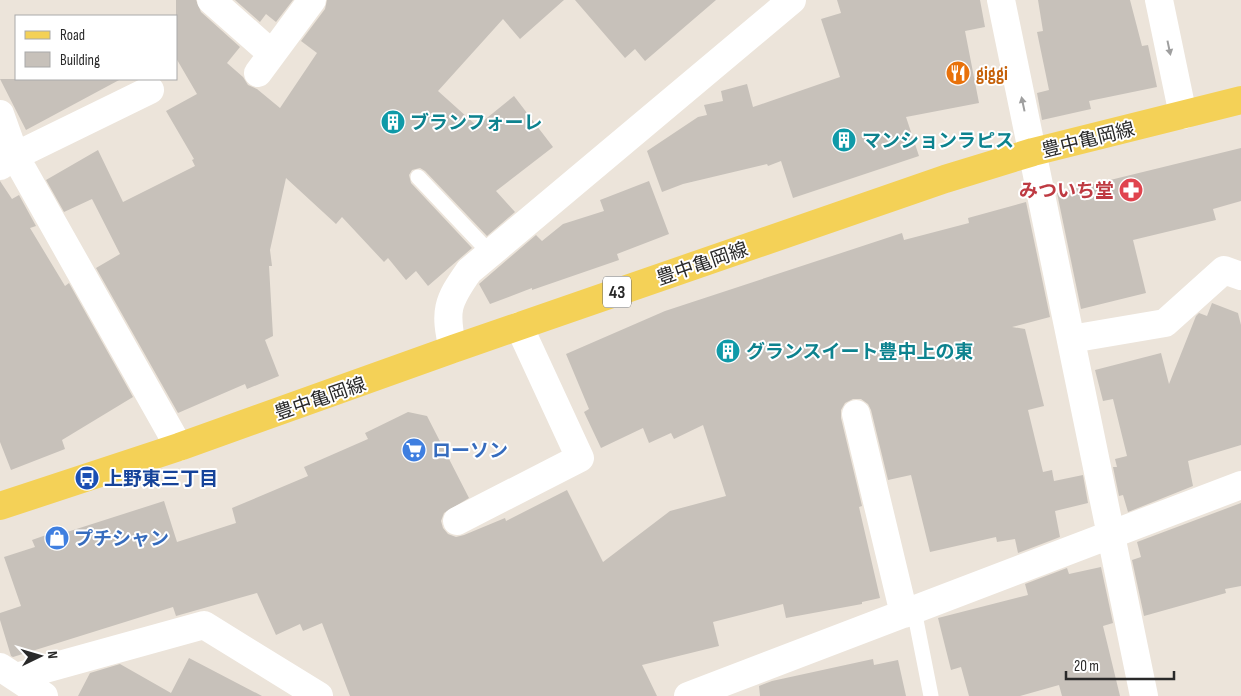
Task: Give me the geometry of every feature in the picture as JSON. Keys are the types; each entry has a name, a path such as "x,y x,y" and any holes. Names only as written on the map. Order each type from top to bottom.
{"main road":[{"name":"豊中亀岡線","path":"1,504 179,447 453,349 945,179 1033,152 1241,100"}],"street":[{"path":"211,0 265,64 312,0"},
{"path":"453,349 447,325 451,295 469,271 792,0"},
{"path":"1001,0 1144,696"},
{"path":"1159,0 1183,115"},
{"path":"8,161 150,90"},
{"path":"0,114 8,161 179,447"},
{"path":"1071,339 1165,323 1224,270 1241,276"},
{"path":"457,521 580,458 519,326"},
{"path":"856,414 909,612"},
{"path":"688,696 1241,485"},
{"path":"8,672 204,625 319,696"},
{"path":"8,672 44,696"}],"lane":[{"path":"418,177 490,252"},
{"path":"909,612 931,696"}],"building":[{"path":"176,0 196,0 201,12 240,47 227,63 243,77 248,85 257,89 280,108 317,53 301,41 325,9 327,0 564,0 520,39 503,19 438,91 477,126 514,96 553,147 496,191 515,212 487,236 425,171 420,168 412,170 409,175 411,183 472,248 428,286 416,271 406,280 388,258 384,262 342,217 336,224 286,178 270,250 272,266 269,266 273,336 265,340 279,376 247,389 245,384 178,413 96,268 120,254 92,199 64,212 46,180 98,150 123,202 195,166 192,160 194,159 166,111 197,94 178,61 178,15 176,15"},
{"path":"235,0 293,0 276,22 266,14 260,22"},
{"path":"575,0 716,0 645,61 635,49 625,58"},
{"path":"837,0 980,0 985,27 965,31 979,103 906,117 919,156 793,198 781,161 768,166 767,164 683,184 662,192 647,151 698,117 707,115 704,105 723,101 721,91 747,84 753,107 840,77 821,19 841,13"},
{"path":"1038,0 1130,0 1142,46 1148,45 1157,87 1089,101 1091,109 1042,120 1037,93 1049,90 1037,32 1043,31"},
{"path":"0,79 119,80 26,130"},
{"path":"1241,148 1241,201 1213,209 1216,220 1133,240 1146,293 1081,309 1057,193"},
{"path":"0,181 12,199 19,195 36,226 30,228 65,286 69,283 133,397 62,440 65,449 11,470 0,442"},
{"path":"649,181 669,234 617,254 619,260 532,290 532,288 490,304 479,284 536,235 542,241 563,224 604,211 600,200"},
{"path":"1026,202 1050,317 1012,327 1025,329 1044,406 1028,410 1043,472 1052,470 1054,481 1083,475 1088,503 1055,511 1060,537 1018,553 1015,539 997,542 996,537 930,552 911,475 888,480 871,410 868,404 861,399 853,399 845,403 841,410 841,418 862,506 859,507 880,598 862,602 862,604 786,618 783,604 713,622 719,646 642,665 657,696 350,696 322,623 303,631 300,624 276,635 257,593 176,616 173,607 13,657 11,656 0,620 0,613 21,606 4,557 35,547 32,540 63,529 64,533 164,501 177,542 236,523 232,508 308,476 304,467 368,439 365,433 408,412 427,416 469,498 444,513 441,521 443,528 448,534 456,537 505,518 506,521 567,490 603,562 670,511 726,496 703,425 674,439 671,433 649,443 643,428 601,448 584,412 589,409 566,354 665,311 902,233 904,240 969,223 968,218"},
{"path":"1212,303 1238,313 1241,325 1241,445 1188,461 1193,486 1128,512 1123,495 1119,496 1113,467 1117,467 1115,459 1127,456 1113,399 1103,401 1095,370 1161,353 1169,384 1196,316 1199,313 1207,316"},
{"path":"1241,503 1241,586 1225,589 1226,593 1144,616 1132,560 1141,557 1137,542"},
{"path":"1101,567 1113,623 1103,626 1120,696 1062,696 1059,685 1020,696 969,696 961,667 951,670 938,618 1028,595 1025,584 1067,568 1069,574"},
{"path":"189,658 262,696 78,696 90,673 120,664 171,693"},
{"path":"873,659 874,665 898,660 906,696 760,696 759,686 772,681"}],"place":[{"name":"giggi","path":"958,73"},
{"name":"ブランフォーレ","path":"393,122"},
{"name":"マンションラピス","path":"844,140"},
{"name":"みついち堂","path":"1131,190"},
{"name":"グランスイート豊中上の東","path":"728,351"},
{"name":"ローソン","path":"414,450"},
{"name":"上野東三丁目","path":"87,478"},
{"name":"プチシャン","path":"57,538"}]}
